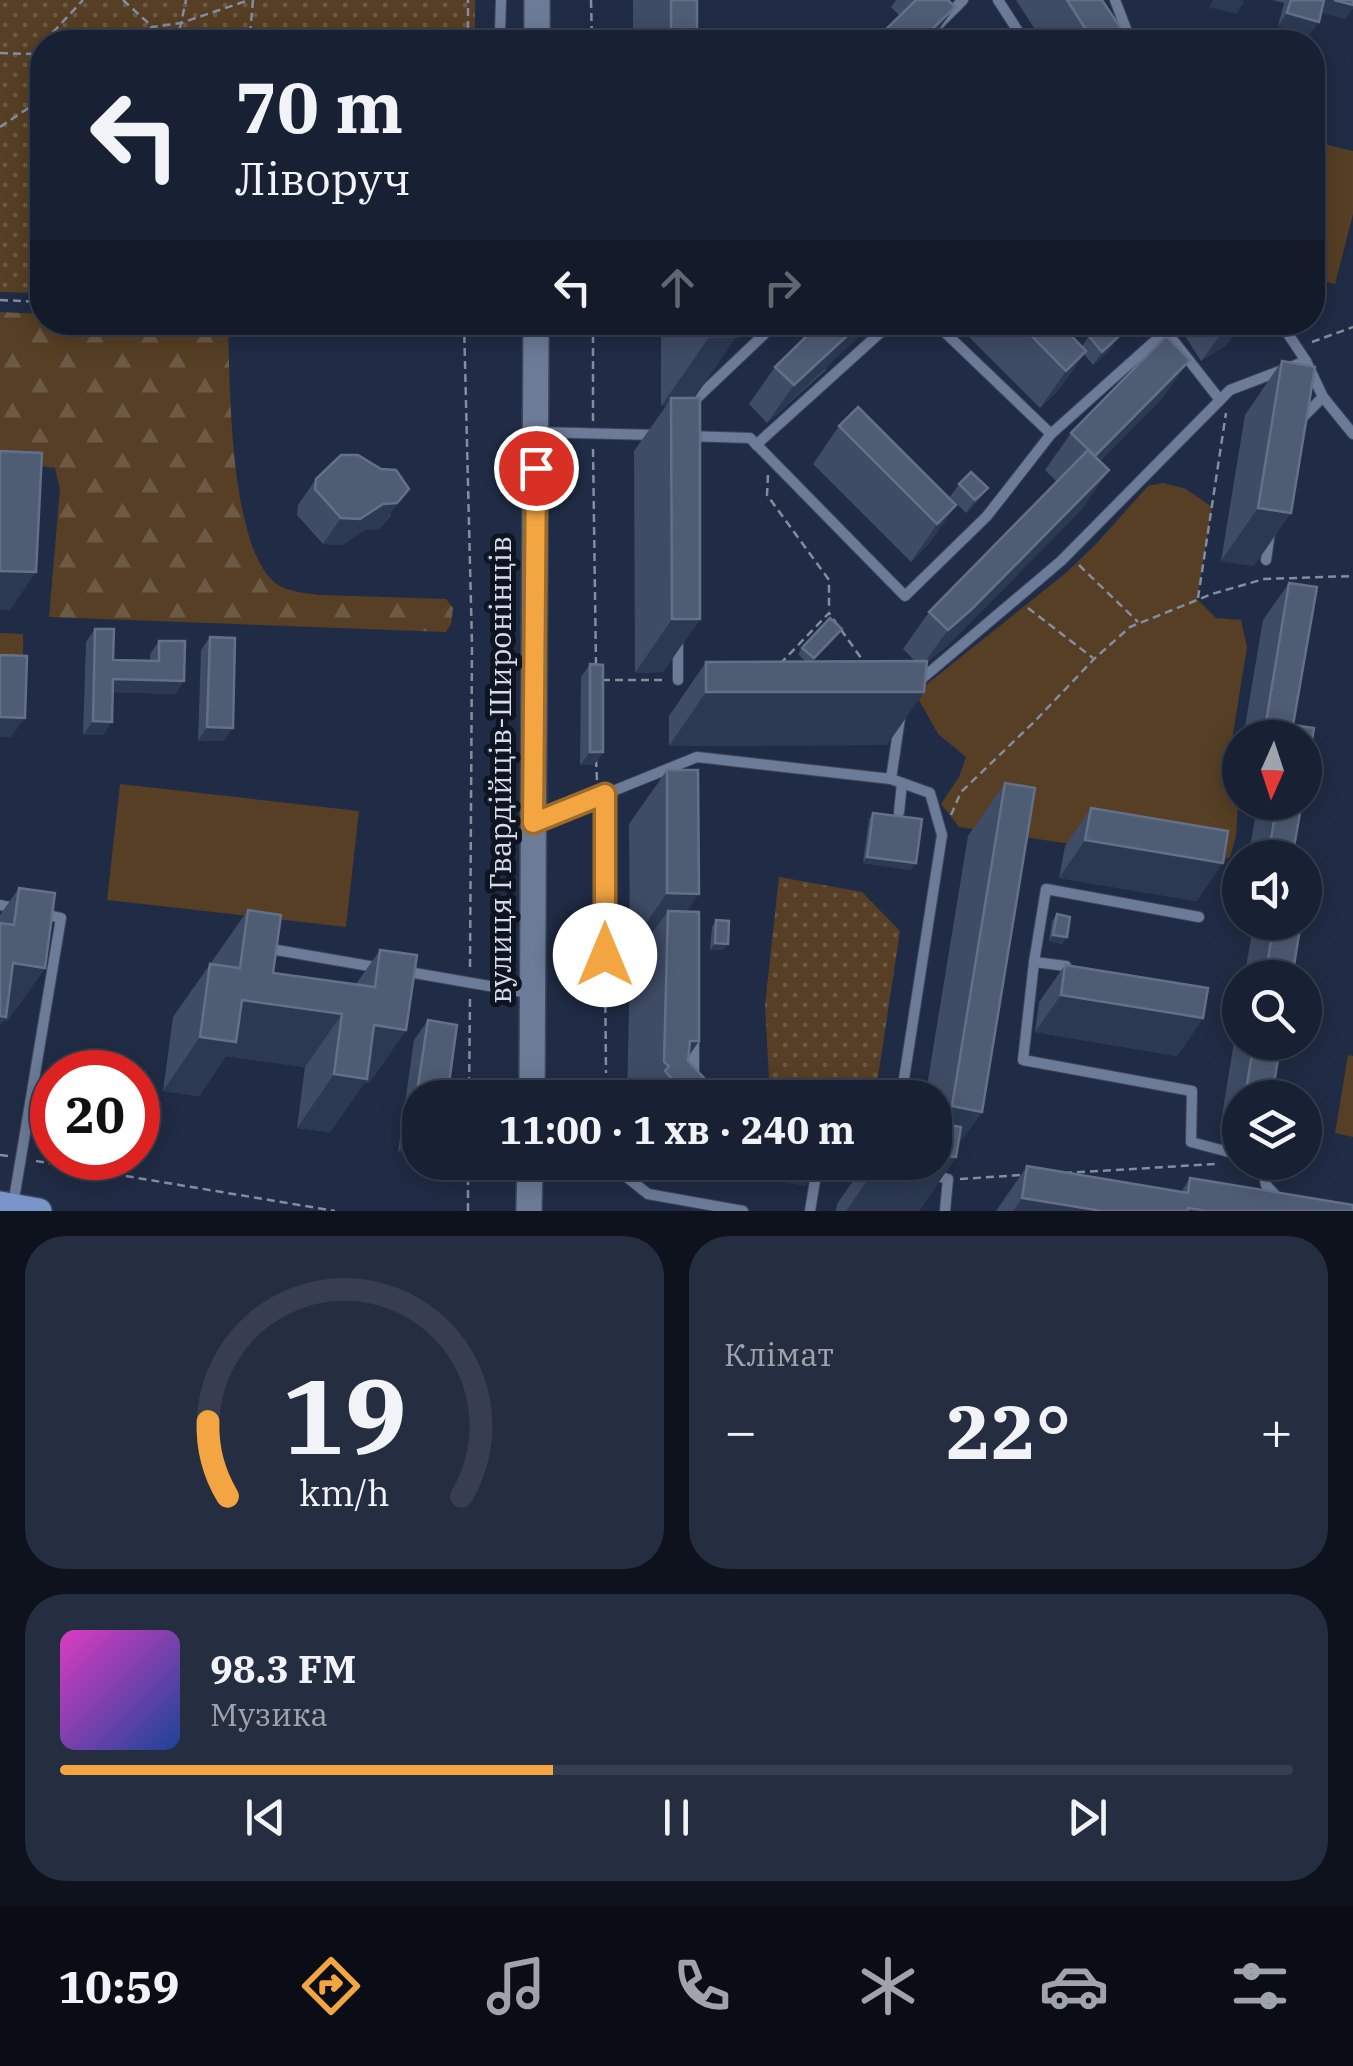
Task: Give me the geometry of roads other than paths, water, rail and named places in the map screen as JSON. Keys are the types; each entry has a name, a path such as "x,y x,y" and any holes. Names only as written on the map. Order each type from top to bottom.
{"main road":[{"path":"537,0 537,30"},
{"name":"вулиця Гвардійців-Широнінців","path":"533,1080 536,335"},
{"path":"529,1211 530,1180"},
{"path":"8,1207 39,1211"}],"lane":[{"path":"500,30 501,0"},
{"path":"937,30 936,27 964,0"},
{"path":"998,0 1017,30"},
{"path":"1115,0 1126,30"},
{"path":"697,398 763,335"},
{"path":"756,445 878,335"},
{"path":"948,335 1051,434"},
{"path":"679,436 750,438 905,596 986,516 1051,434 1154,335"},
{"path":"1168,335 1220,400"},
{"path":"1289,335 1323,398 1353,434"},
{"path":"909,690 1068,553 1230,390 1306,361"},
{"path":"697,379 697,436"},
{"path":"1286,434 1323,398"},
{"path":"536,432 662,436"},
{"path":"1266,560 1272,524"},
{"path":"678,624 678,680"},
{"path":"899,812 896,781 902,703"},
{"path":"533,823 697,756 896,781 930,794 942,835 905,1080"},
{"path":"646,777 656,792"},
{"path":"601,796 605,955 659,956"},
{"path":"1199,916 1046,889 1023,1060 1192,1092 1191,1142 1222,1151"},
{"path":"0,906 62,918 8,1207"},
{"path":"257,947 532,993"},
{"path":"1034,962 1066,966"},
{"path":"694,1027 694,1080"},
{"path":"630,1180 648,1194 743,1211"},
{"path":"810,1211 815,1180"},
{"path":"945,1211 948,1180"},
{"path":"1265,1180 1286,1206"}]}
